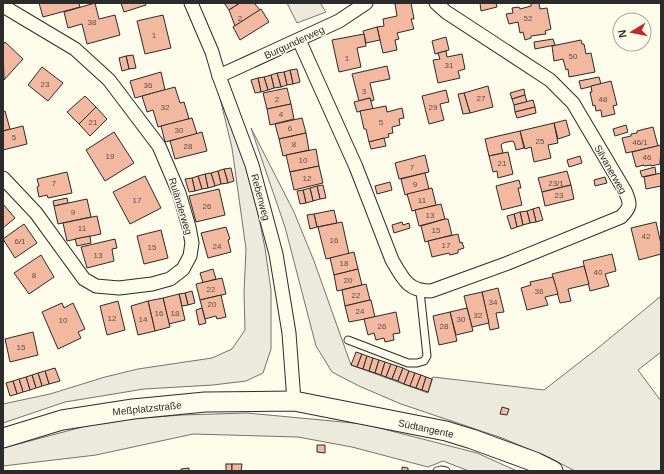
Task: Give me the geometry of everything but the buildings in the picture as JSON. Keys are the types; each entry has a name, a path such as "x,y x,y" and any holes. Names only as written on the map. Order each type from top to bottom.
{"main road":[{"name":"Meßplatzstraße","path":"3,438 62,420 133,409 205,402 294,401"},
{"name":"Südtangente","path":"294,401 446,431 535,462 553,471"}],"street":[{"name":"Rebenweg","path":"191,3 212,52 219,76 252,165 276,254 289,333 294,401"},
{"name":"Burgunderweg","path":"219,76 339,21 366,3"},
{"name":"Silvanerweg","path":"420,291 431,291 508,263 621,217 628,209 629,200 573,103 550,80 446,12 436,3"},
{"name":"Ruländerweg","path":"3,6 75,49 109,80 160,146 179,193 189,228 192,243 190,256 183,269 170,279 152,284 119,288 96,286 84,279 36,213 3,178"},
{"path":"299,40 356,167 392,260 400,274 413,288 420,291"}],"lane":[{"path":"348,340 408,363 424,361 427,356 420,291"},
{"path":"436,471 446,471"}],"shaded area":[{"path":"287,3 320,3 326,12 297,23"},
{"path":"220,98 238,140 255,199 265,248 271,290 271,349 263,373 246,381 213,385 144,389 65,402 3,423 3,404 50,394 105,377 138,369 212,358 232,349 245,330 244,292 246,249 232,148"},
{"path":"251,128 294,212 314,261 351,365 428,393 433,377 544,390 661,296 661,352 638,370 661,401 661,471 575,471 548,457 502,438 401,404 359,386 332,372 316,346 285,227"},
{"path":"247,413 364,424 477,453 517,471 469,471 443,461 428,467 352,447 298,437 193,434 96,455 3,466 3,448 105,421 182,415"}]}
